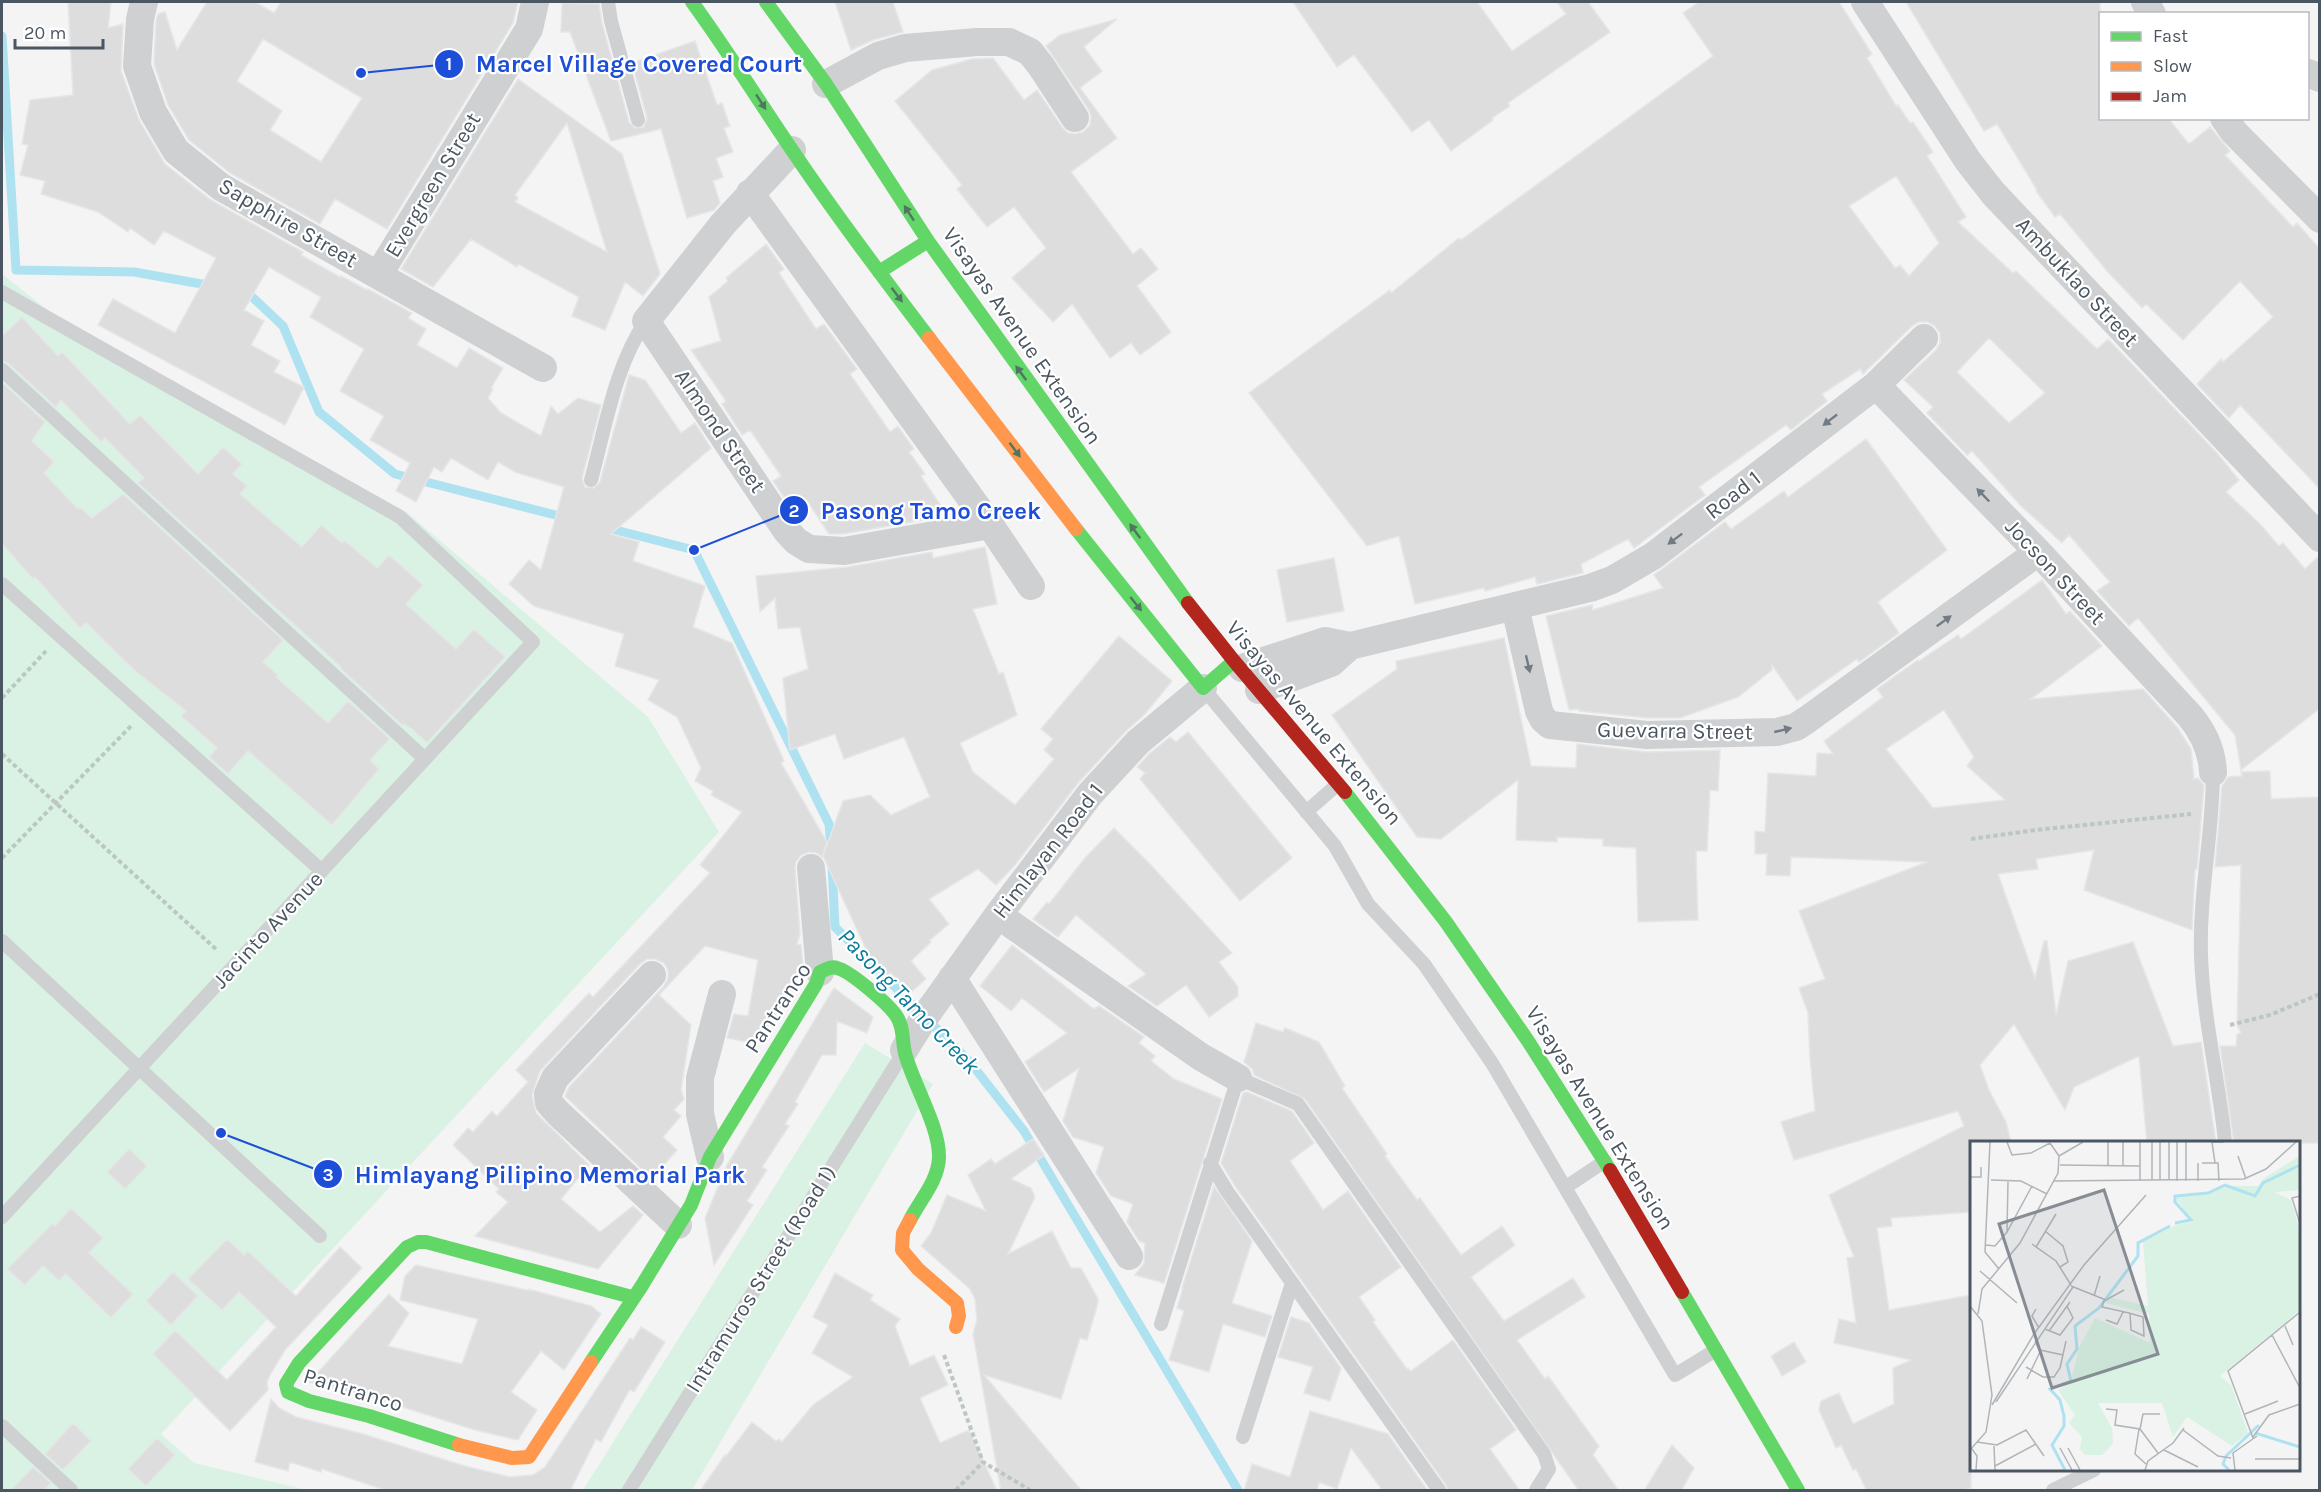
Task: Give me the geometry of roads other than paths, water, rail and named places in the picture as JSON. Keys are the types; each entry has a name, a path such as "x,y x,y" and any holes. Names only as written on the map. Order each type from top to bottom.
{"street":[{"name":"Sapphire Street","path":"144,2 140,19 137,66 153,112 176,151 221,187 543,368"},
{"name":"Evergreen Street","path":"378,274 529,29 535,2"},
{"path":"692,2 792,150 879,272 1054,501 1203,688"},
{"name":"Visayas Avenue Extension","path":"766,2 826,84 928,241 1175,586 1259,690 1366,816 1446,922 1528,1041 1605,1161 1798,1491"},
{"name":"Ambuklao Street","path":"1865,2 1968,161 1993,193 2319,538"},
{"path":"826,84 878,56 905,48 977,42 1009,42 1030,52 1075,118"},
{"path":"2225,120 2234,132 2319,219"},
{"path":"646,321 750,193 792,150"},
{"path":"750,193 990,525 1031,586"},
{"path":"879,272 928,241"},
{"name":"Almond Street","path":"646,321 786,530 796,541 809,549 844,551 990,525"},
{"name":"Road 1","path":"1515,607 1590,588 1612,580 1642,563 1876,385 1924,338"},
{"name":"Jocson Street","path":"1876,385 2038,552 2200,728 2210,751 2213,772"},
{"name":"Guevarra Street","path":"1515,607 1539,711 1543,719 1550,724 1566,728 1647,735 1777,732 1796,727 1808,719 2038,552"},
{"path":"1238,664 1324,641 1350,646 1515,607"},
{"path":"1259,690 1331,663 1350,646"},
{"name":"Himlayan Road 1","path":"899,1059 952,978 1090,794 1138,742 1203,688 1238,664"},
{"path":"812,868 820,972"},
{"path":"998,915 1201,1057 1238,1078"},
{"name":"Pantranco","path":"632,1297 518,1265 418,1242 407,1247 299,1363 286,1384 288,1392 300,1400 347,1410 469,1448 520,1459 530,1456 632,1297 678,1225 691,1205 710,1156 816,984 820,972 830,967 839,968 899,1019 899,1059 914,1082 933,1132 939,1156 933,1180 904,1229 901,1242 902,1252 909,1261 957,1303 959,1316 956,1327"},
{"path":"652,975 555,1078 548,1094 549,1103 573,1129 678,1225"},
{"path":"952,978 1129,1256"},
{"path":"710,1156 700,1114 700,1078 722,994"}],"lane":[{"path":"608,2 638,120"},
{"name":"Jacinto Avenue","path":"2,292 400,517 533,642 2,1217"},
{"path":"591,480 621,371 637,334 646,321"},
{"path":"2,370 425,759"},
{"path":"2,584 322,871"},
{"path":"1203,688 1335,846 1368,904 1431,974 1492,1063 1675,1375 1716,1350"},
{"path":"2213,772 2213,812 2201,927 2204,989 2225,1141"},
{"path":"1306,812 1338,784"},
{"path":"2,941 138,1070 320,1236"},
{"name":"Intramuros Street (Road 1)","path":"629,1491 899,1059"},
{"path":"1161,1324 1238,1078 1299,1104 1544,1454 1549,1469 1536,1491"},
{"path":"1566,1187 1605,1161"},
{"path":"1210,1163 1227,1191 1439,1491"},
{"path":"1243,1437 1292,1283"},
{"path":"2,1426 70,1491"},
{"path":"2053,1491 2092,1471"}],"waterway":[{"name":"Pasong Tamo Creek","path":"2,36 16,270 134,272 213,286"},
{"name":"Pasong Tamo Creek","path":"244,291 283,326 319,412 395,474 567,518"},
{"name":"Pasong Tamo Creek","path":"604,527 694,550 829,824 831,847"},
{"name":"Pasong Tamo Creek","path":"832,864 835,927 970,1062 1024,1131 1238,1490"}],"place":[{"name":"Marcel Village Covered Court","path":"361,73"},
{"name":"Pasong Tamo Creek","path":"694,550"},
{"name":"Himlayang Pilipino Memorial Park","path":"221,1133"}]}
